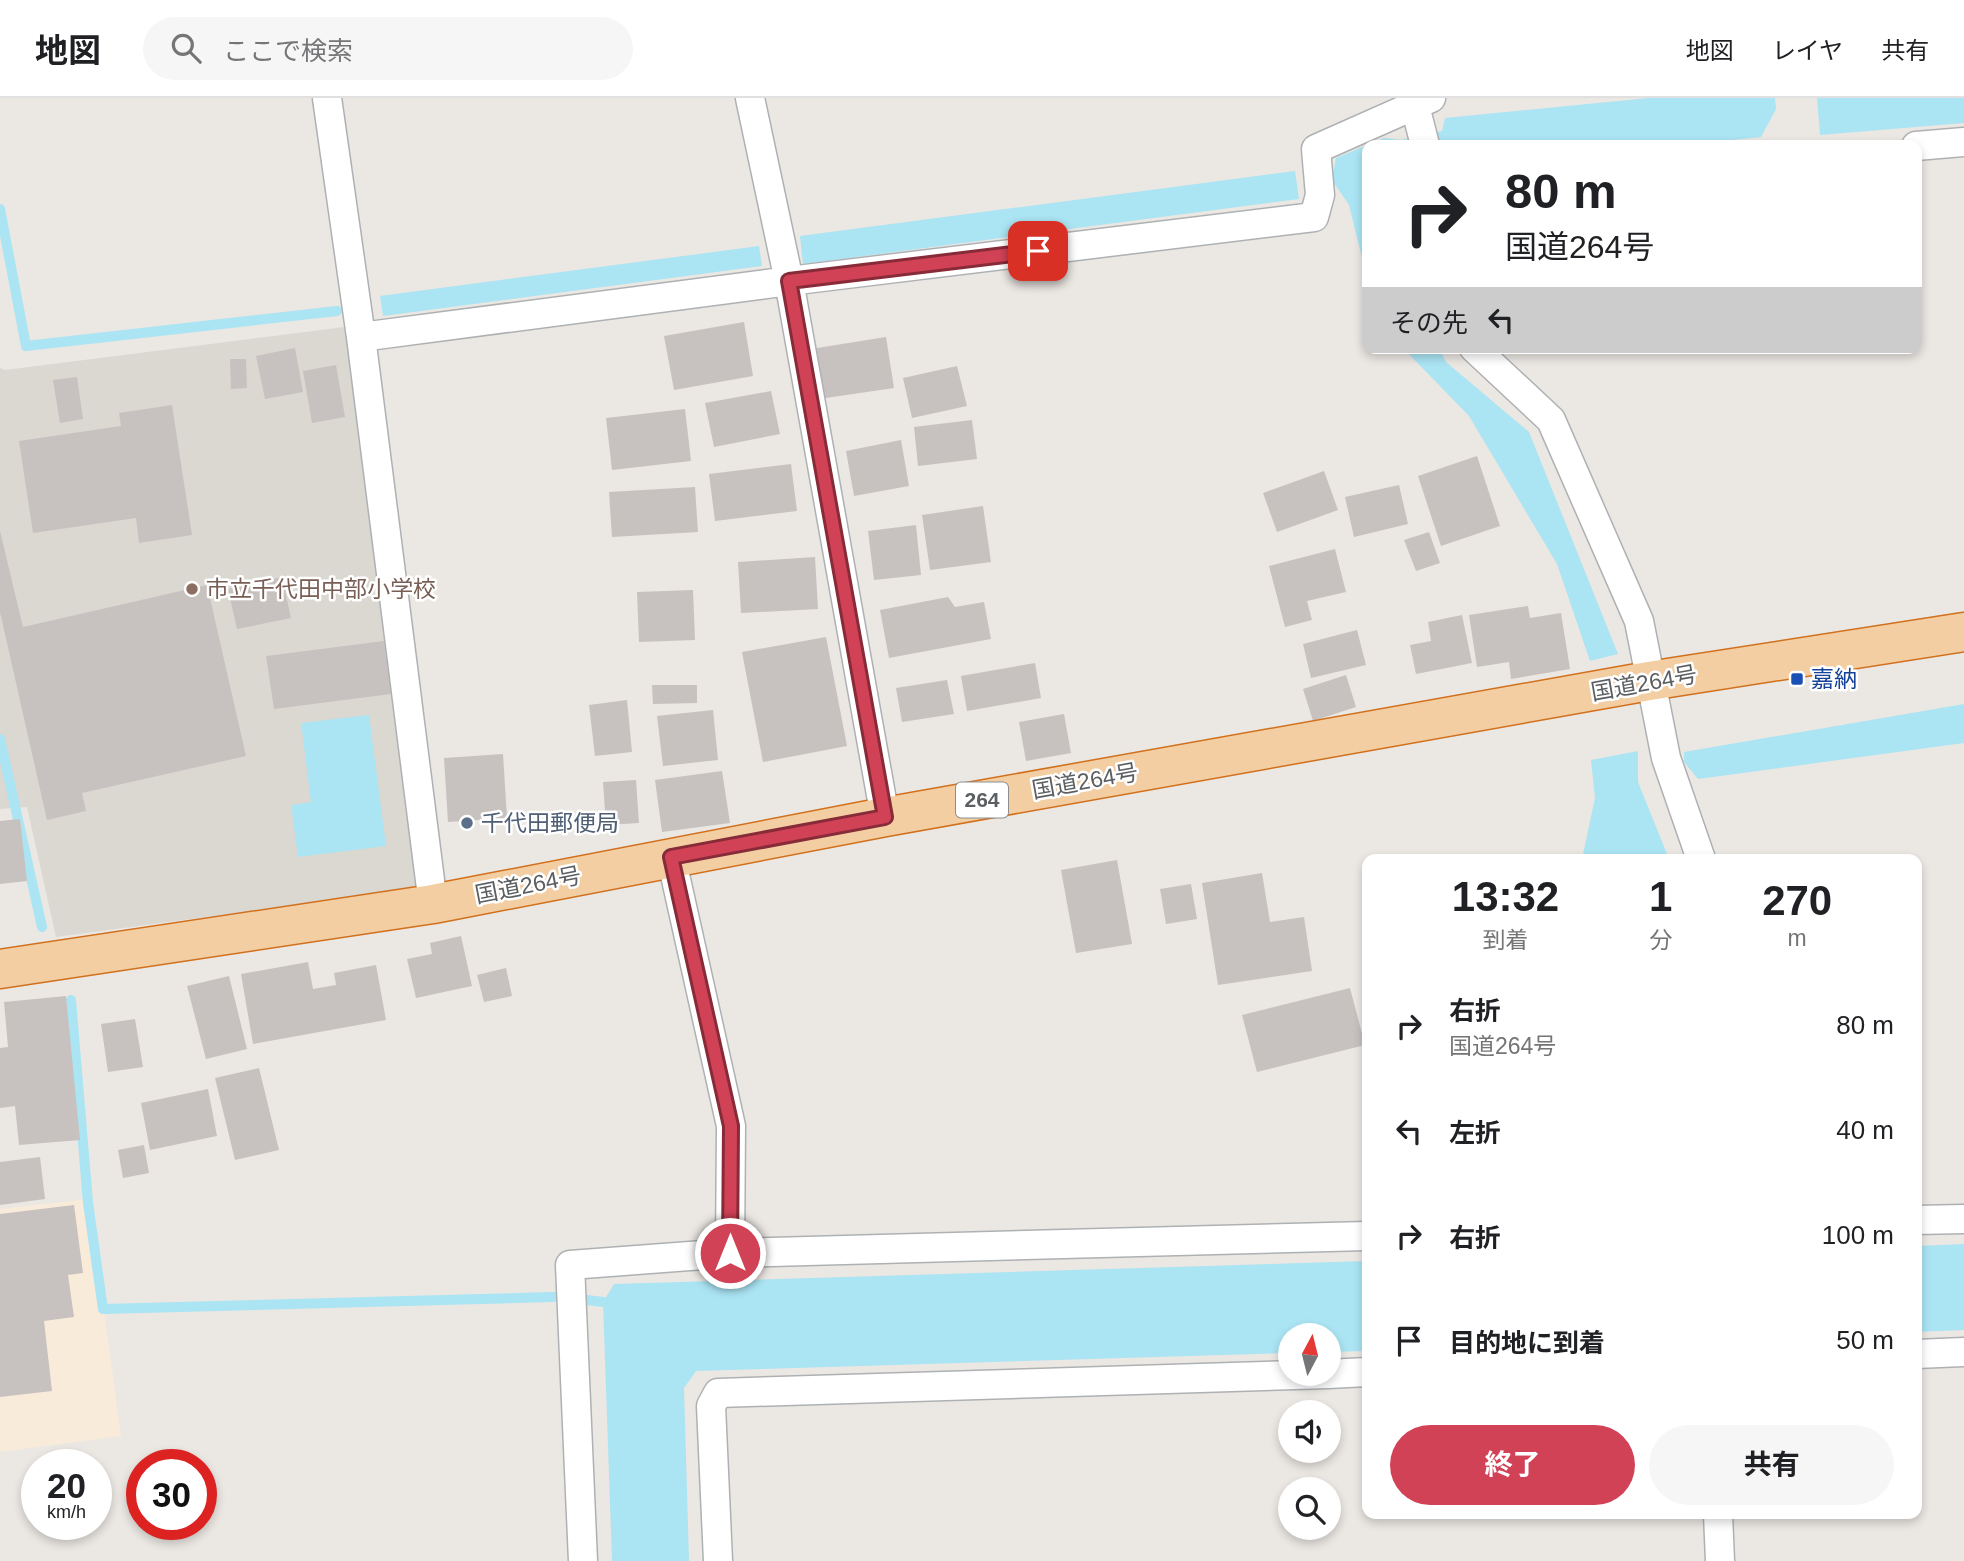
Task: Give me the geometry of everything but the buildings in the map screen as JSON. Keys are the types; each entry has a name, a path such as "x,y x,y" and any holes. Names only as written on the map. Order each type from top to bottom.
{"highway":[{"name":"国道264号","path":"0,969 433,904 885,817 1649,681 1964,632"}],"street":[{"path":"327,98 361,337 433,904"},
{"path":"750,98 789,281 885,817"},
{"path":"361,337 1314,217 1321,195 1316,149 1421,115"},
{"path":"1922,146 1964,142"},
{"path":"1480,354 1551,420 1639,621 1666,758 1699,854"},
{"path":"671,857 731,1126 730,1253"},
{"path":"1922,1220 1964,1219"},
{"path":"583,1561 570,1265 730,1253 1362,1236"},
{"path":"1922,1354 1964,1352"},
{"path":"1341,1374 1362,1373"},
{"path":"718,1561 711,1406 718,1393 1278,1376"},
{"path":"1718,1519 1720,1561"}],"shaded area":[{"name":"市立千代田中部小学校","path":"352,326 421,888 56,937 27,807 0,809 0,368 5,370"},
{"path":"89,1199 121,1436 0,1452 0,1209"}],"water":[{"path":"1649,98 1775,98 1776,109 1761,137 1733,140 1401,140 1442,131 1445,118"},
{"path":"1817,98 1964,98 1964,123 1820,135"},
{"path":"1362,147 1362,258 1349,205 1332,180 1336,158"},
{"path":"1295,171 1299,199 803,264 800,236"},
{"path":"759,246 762,266 383,316 380,296"},
{"path":"1409,354 1442,354 1446,362 1529,432 1618,654 1590,661 1557,564 1469,416"},
{"path":"1964,704 1964,743 1698,779 1684,762 1684,752"},
{"path":"369,715 386,846 298,857 291,805 311,802 301,723"},
{"path":"1638,751 1638,782 1667,854 1583,854 1595,798 1591,760"},
{"path":"1964,1244 1964,1330 1922,1332 1922,1246"},
{"path":"1362,1261 1362,1351 1341,1352 1341,1323 1278,1323 1278,1353 696,1371 684,1388 689,1561 612,1561 603,1302 614,1284"}],"waterway":[{"path":"0,209 26,346 337,311"},
{"path":"0,739 42,927"},
{"path":"71,1000 88,1203 103,1309 553,1297"},
{"path":"587,1300 603,1302"}],"place":[{"name":"市立千代田中部小学校","path":"192,589"},
{"name":"嘉納","path":"1797,679"},
{"name":"千代田郵便局","path":"467,823"}],"route":[{"path":"730,1253 731,1126 671,857 885,817 789,281 1038,251"}]}
